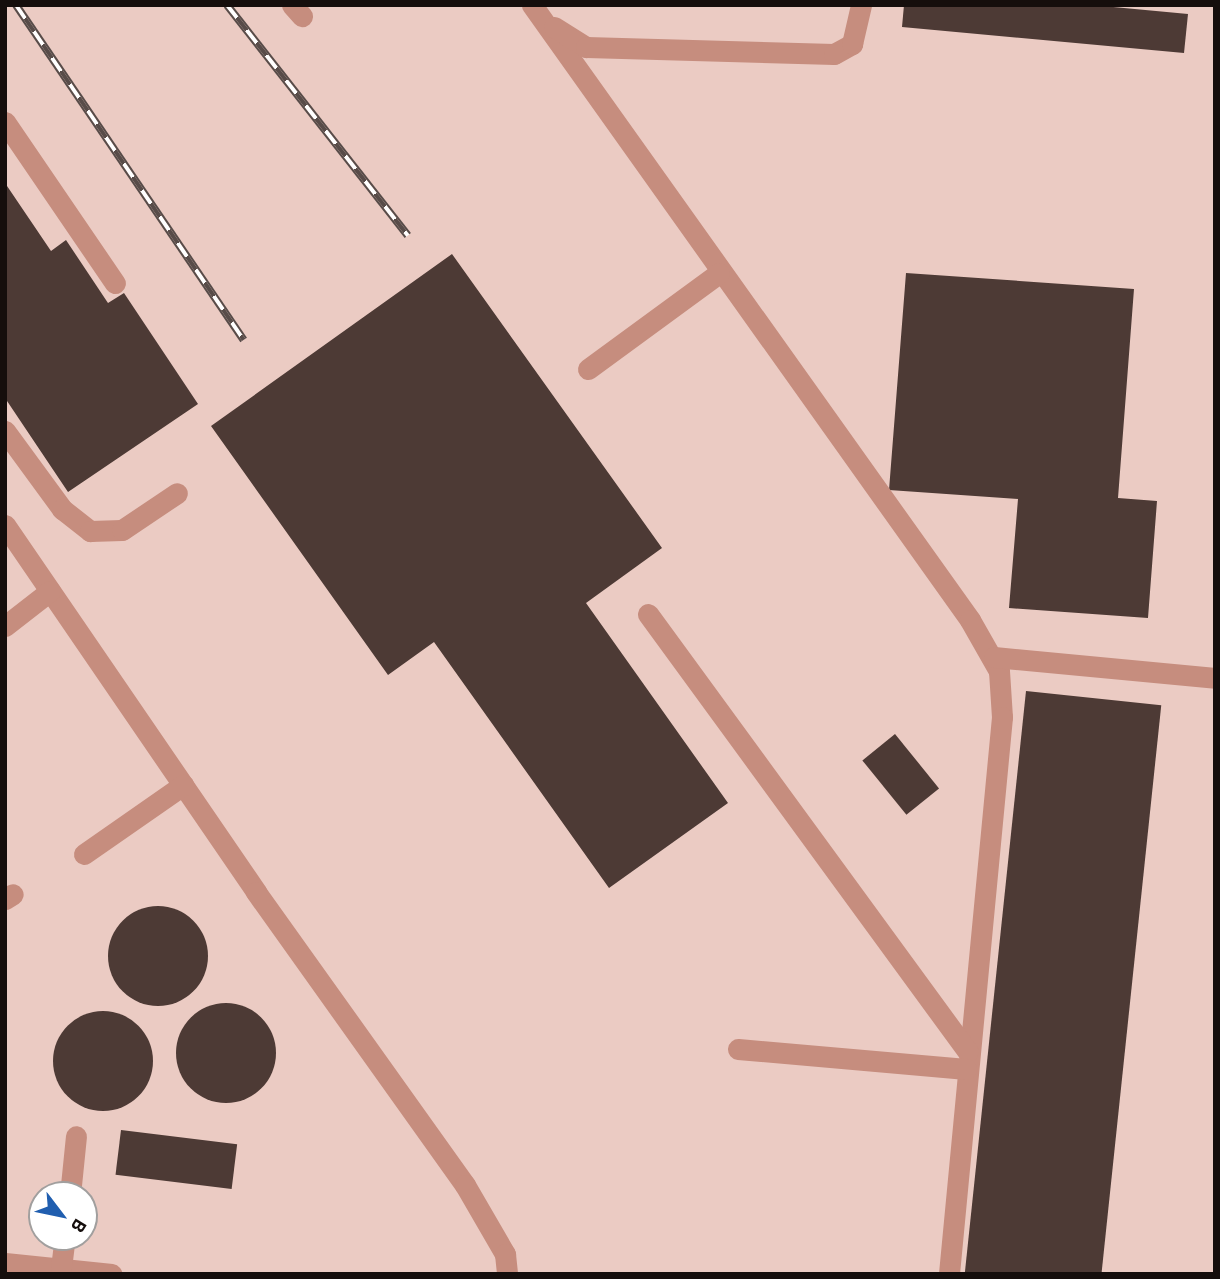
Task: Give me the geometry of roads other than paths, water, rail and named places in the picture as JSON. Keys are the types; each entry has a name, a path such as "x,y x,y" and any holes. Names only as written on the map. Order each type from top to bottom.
{"lane":[{"path":"532,5 719,273 994,657 1003,686 1002,717 967,1061 950,1274"},
{"path":"543,5 550,23 586,47 667,46 821,55 848,49 861,5"},
{"path":"5,122 115,283"},
{"path":"589,369 719,273"},
{"path":"5,431 62,509 90,531 122,530 177,493"},
{"path":"5,525 183,785 479,1206 505,1254 508,1274"},
{"path":"5,626 50,591"},
{"path":"648,614 967,1061"},
{"path":"994,657 1215,678"},
{"path":"84,854 183,785"},
{"path":"738,1049 967,1061"},
{"path":"71,1181 76,1136"},
{"path":"61,1268 63,1251"},
{"path":"5,1263 111,1274"}],"railway":[{"path":"16,5 244,340"},
{"path":"227,5 408,236"}]}
